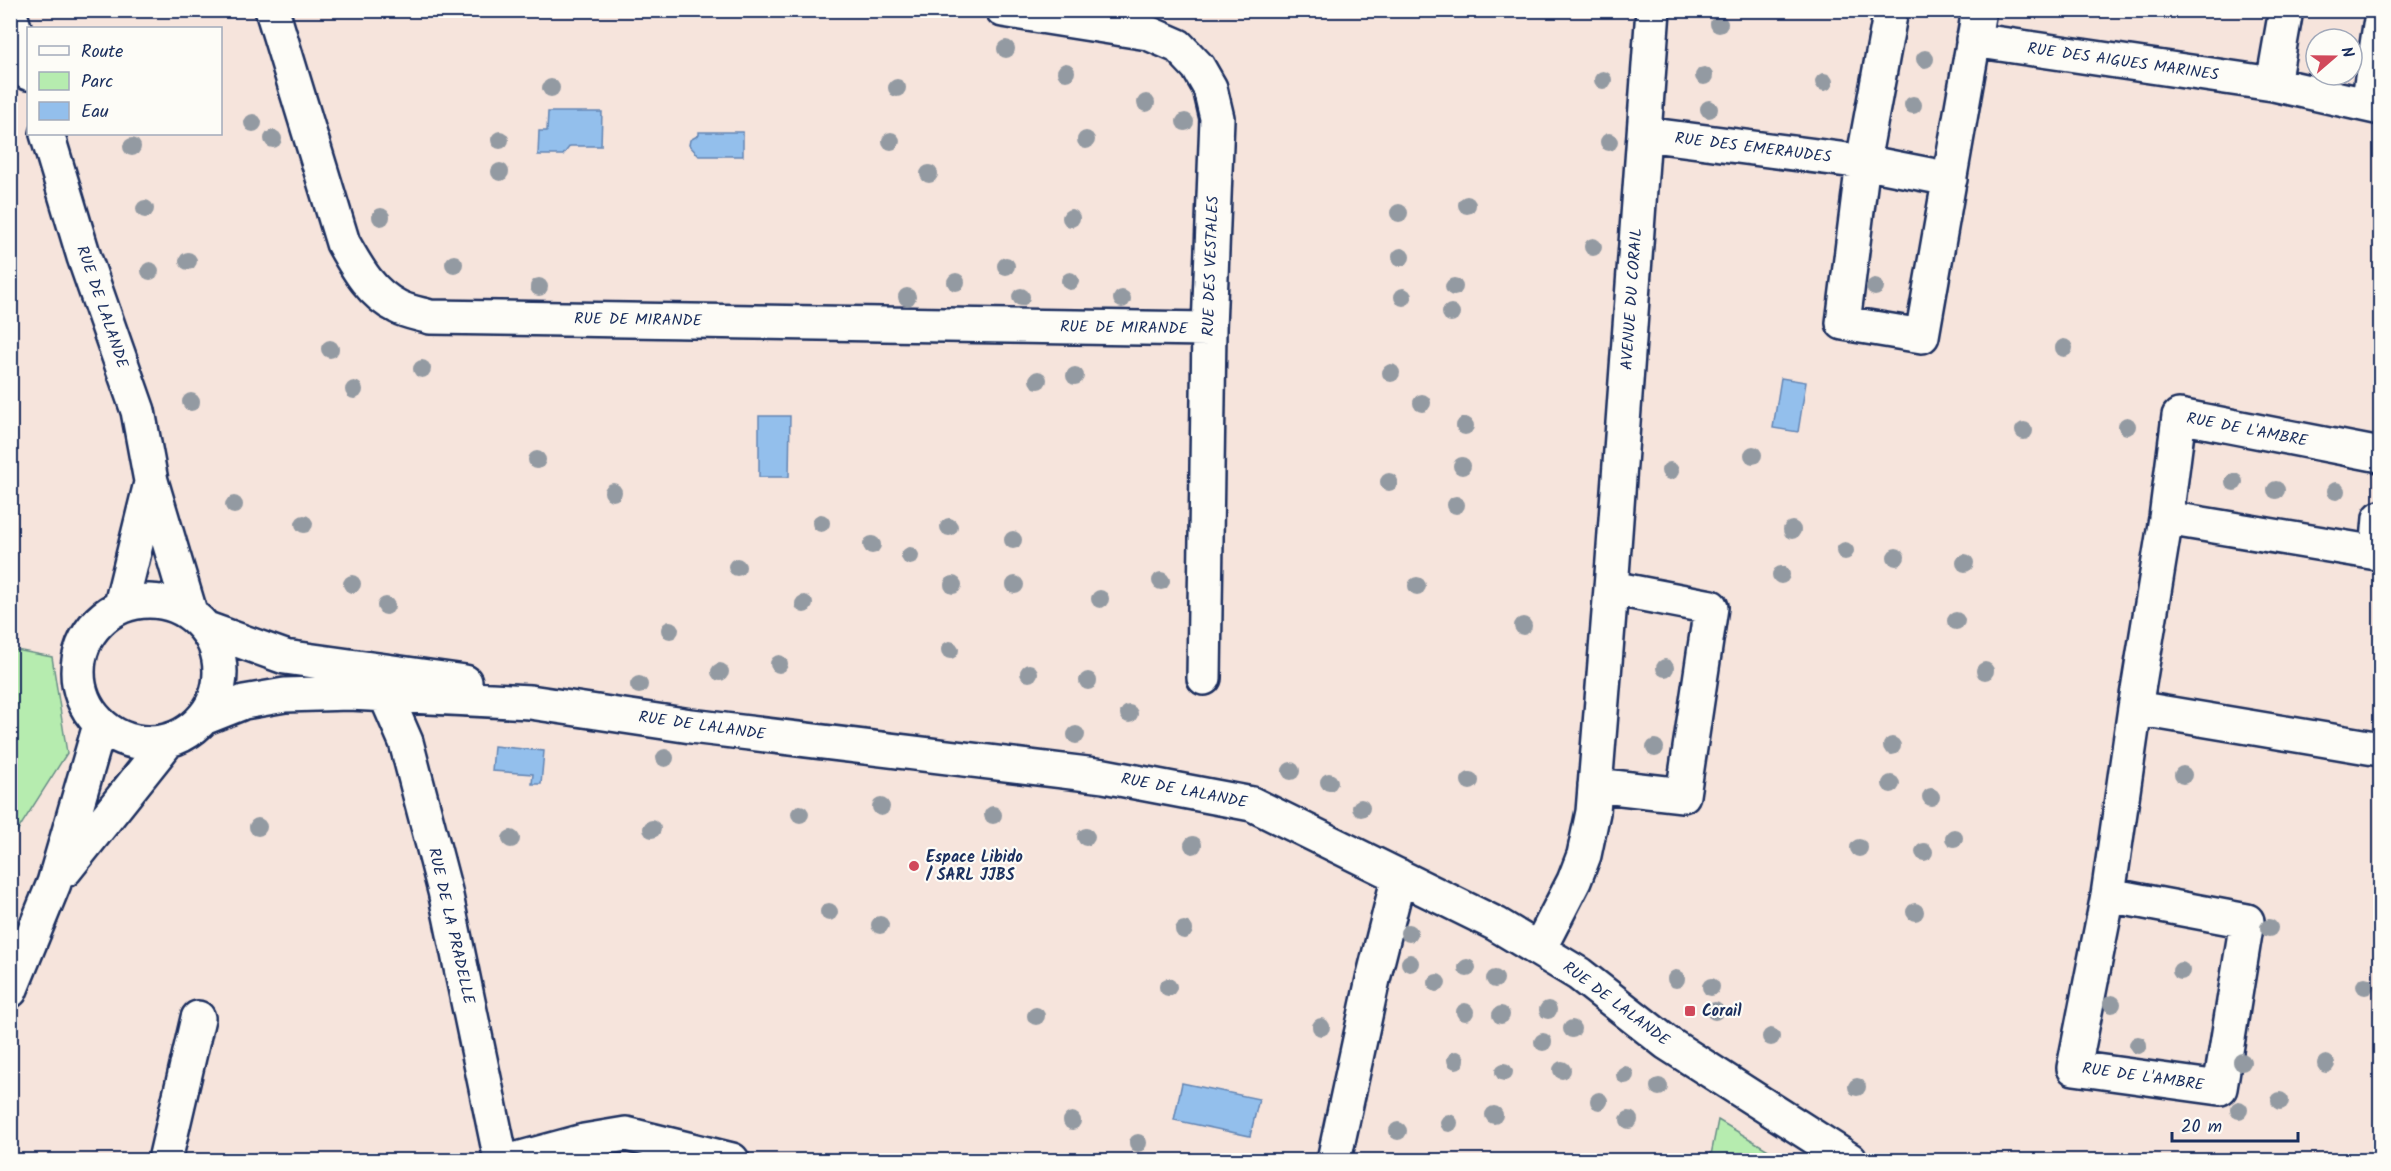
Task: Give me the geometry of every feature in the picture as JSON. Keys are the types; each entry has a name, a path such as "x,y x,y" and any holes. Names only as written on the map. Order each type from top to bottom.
{"street":[{"name":"RUE DE MIRANDE","path":"272,10 343,243 360,274 377,292 398,308 430,317 1209,329"},
{"name":"RUE DES VESTALES","path":"1003,10 1148,33 1178,46 1198,67 1210,88 1216,118 1209,329 1204,678"},
{"name":"AVENUE DU CORAIL","path":"1539,949 1574,881 1584,855 1593,812 1653,10"},
{"path":"1891,10 1863,162 1842,323 1922,336 1976,25"},
{"path":"2273,84 2286,10"},
{"path":"10,14 27,70"},
{"name":"RUE DES AIGUES MARINES","path":"1976,25 2273,84 2374,107 2380,25"},
{"name":"RUE DES EMERAUDES","path":"1644,134 1863,162 1950,179"},
{"name":"RUE DE LALANDE","path":"47,135 84,257 138,411 151,481 198,621 285,657 459,680 530,702"},
{"name":"RUE DE L'AMBRE","path":"2108,894 2247,921 2220,1088 2074,1068 2108,894 2180,416 2380,455"},
{"name":"RUE DE LALANDE","path":"121,605 151,481"},
{"path":"2166,518 2377,553 2380,518"},
{"path":"1595,785 1683,795 1711,607 1611,588"},
{"path":"145,601 168,602 198,621 218,650 221,674 217,697 206,717 188,733 167,742 144,744 121,738 100,725 86,706 78,683 79,659 86,637 101,618 121,605 145,601"},
{"name":"RUE DE LALANDE","path":"206,717 244,702 285,695 349,693 530,702 691,726 1104,776 1252,804 1496,924 1539,949 1579,974 1667,1043 1850,1161"},
{"name":"RUE DE LA PRADELLE","path":"386,696 406,742 445,891 501,1161"},
{"path":"2135,708 2380,749"},
{"path":"10,991 54,883 100,725"},
{"path":"54,883 167,742"},
{"path":"1334,1161 1373,979 1399,876"},
{"path":"165,1161 198,1018"},
{"path":"514,1161 584,1141 626,1134 732,1161"}],"green space":[{"path":"11,649 52,657 67,753 11,841"},
{"path":"1718,1120 1785,1160 1710,1160"}],"water":[{"path":"548,112 602,112 601,146 570,146 563,155 538,155 539,131 547,131"},
{"path":"699,132 743,132 743,156 699,156 689,145 690,140 699,135"},
{"path":"1781,378 1806,382 1798,432 1773,428"},
{"path":"759,416 790,416 789,477 759,477"},
{"path":"494,746 544,751 541,784 532,784 533,774 492,771"},
{"path":"1182,1083 1259,1099 1250,1136 1174,1120"}],"place":[{"name":"Espace Libido / SARL JJBS","path":"914,866"},
{"name":"Corail","path":"1690,1011"}]}
